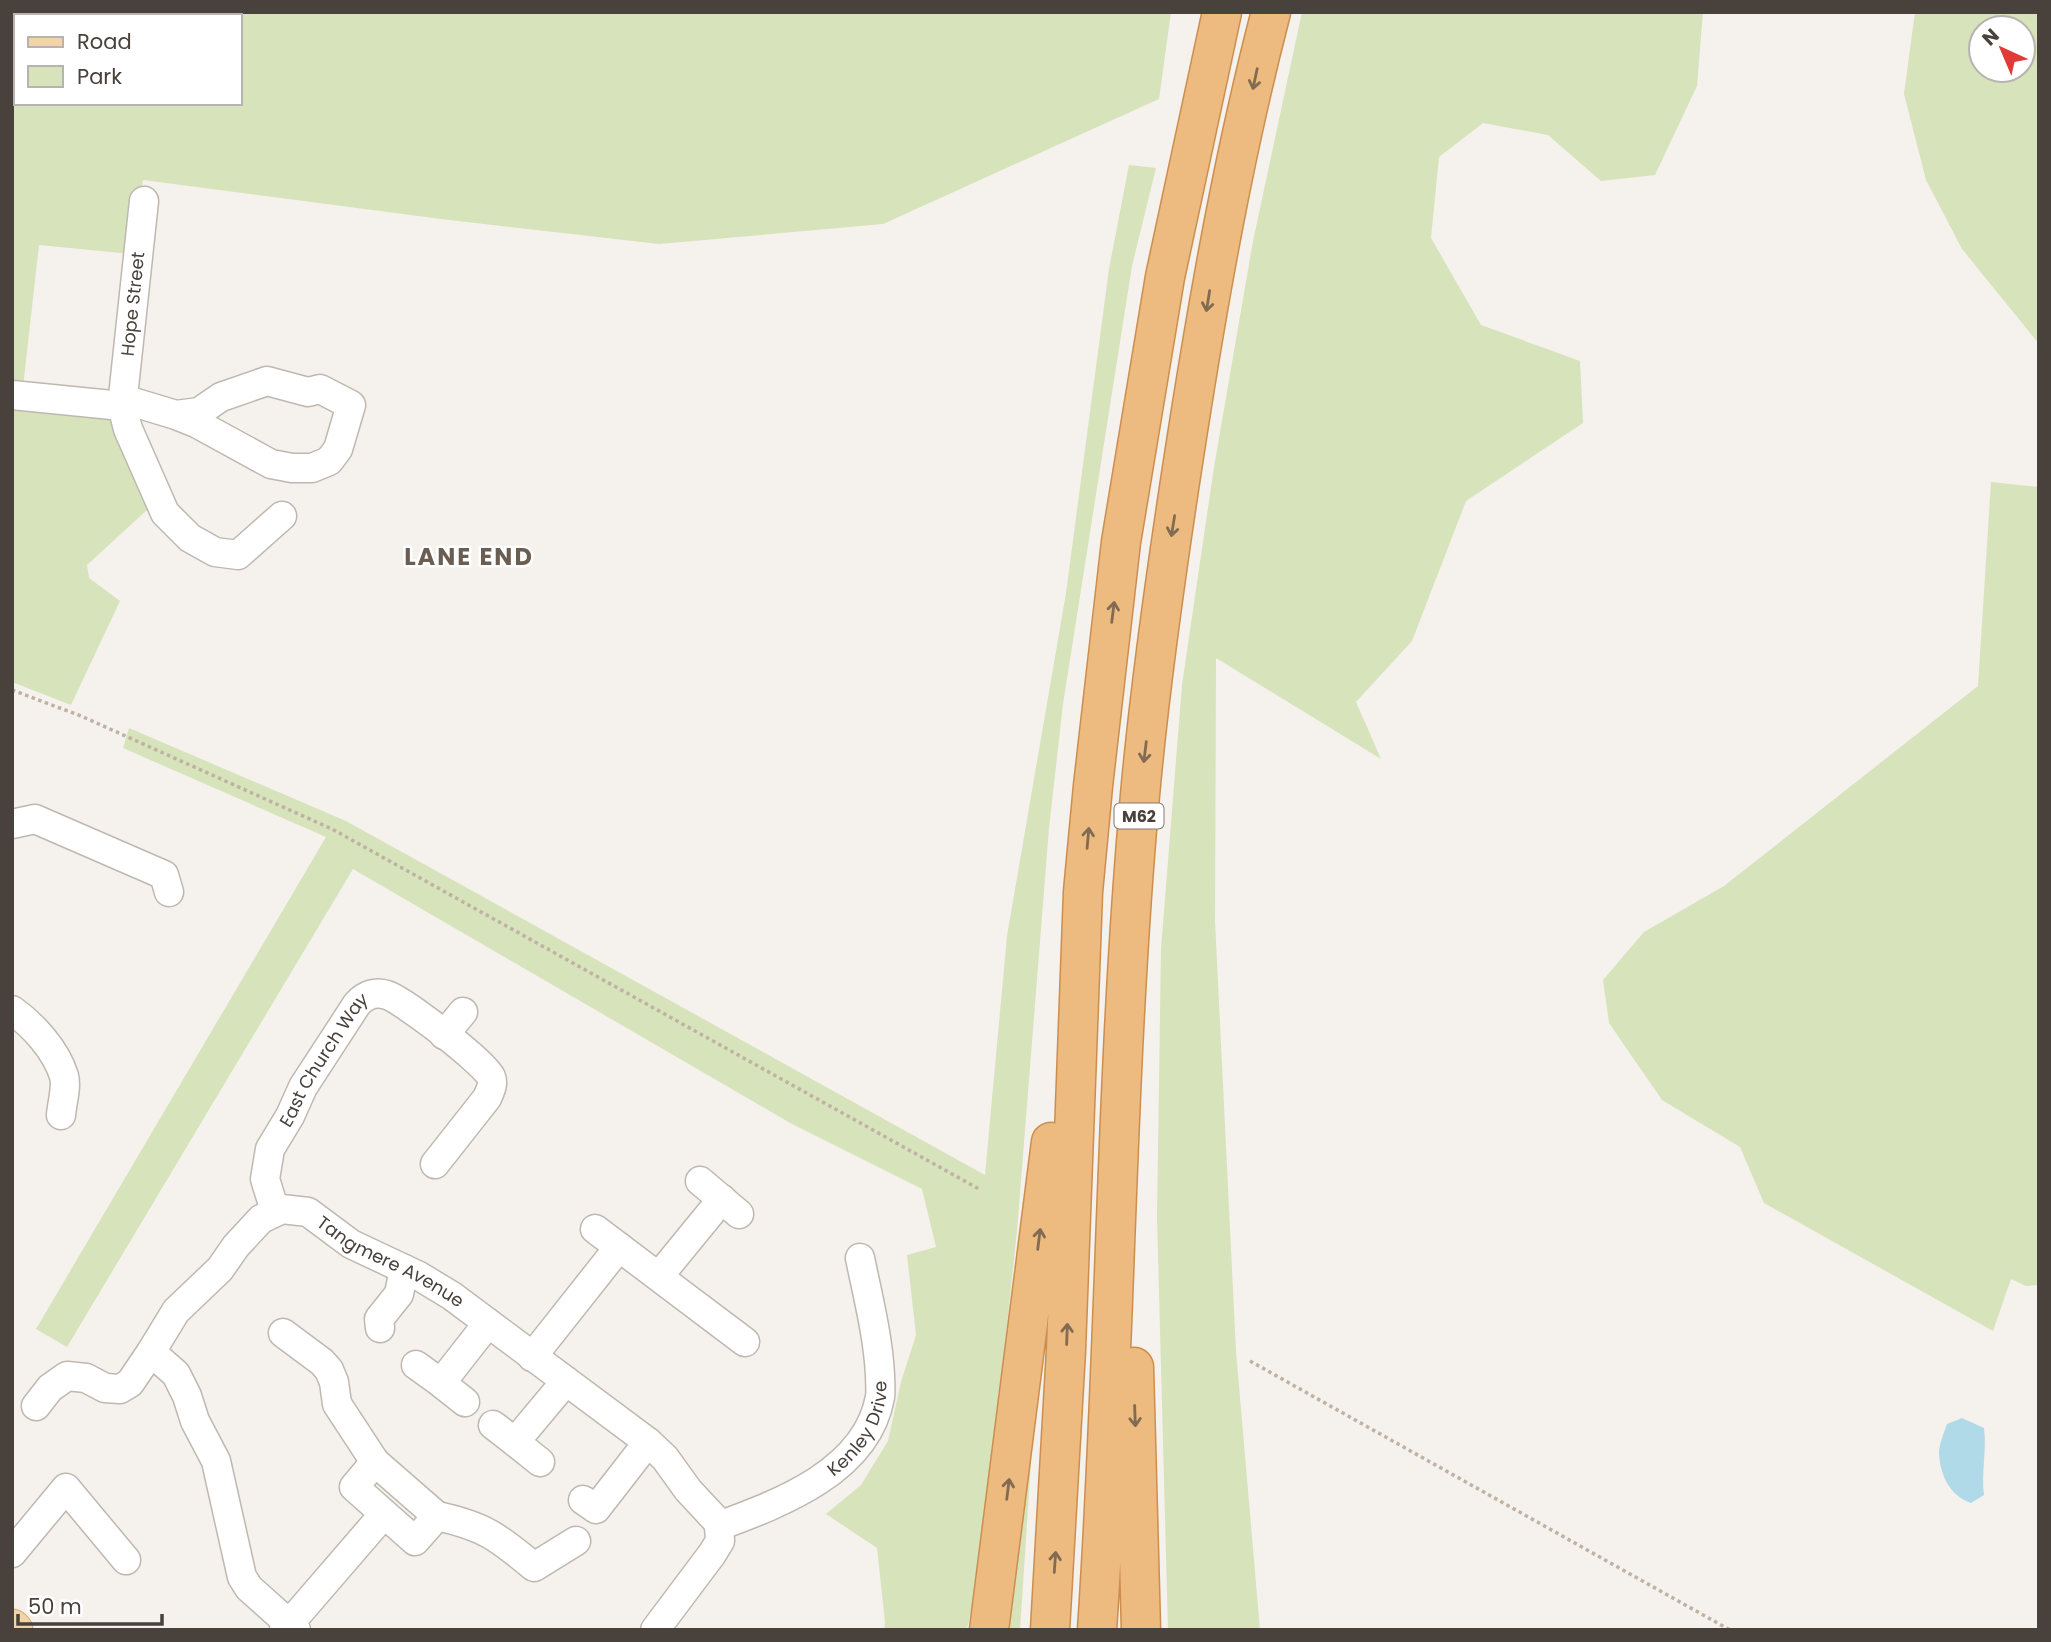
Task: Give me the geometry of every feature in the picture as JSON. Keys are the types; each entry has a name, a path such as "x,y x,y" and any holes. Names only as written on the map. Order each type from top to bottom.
{"highway":[{"name":"M62","path":"989,1630 1083,892 1121,542 1165,277 1222,12"},
{"name":"M62","path":"1097,1630 1124,1030 1140,794 1170,542 1209,292 1270,12"},
{"name":"M62","path":"1050,1630 1066,1350 1083,892"},
{"name":"M62","path":"1124,1030 1141,1630"}],"street":[{"name":"Hope Street","path":"123,402 144,201"},
{"path":"12,395 123,402 176,415 271,464 292,468 312,468 329,461 338,449 351,405 320,389 308,391 267,381 220,397 199,412 176,415"},
{"path":"123,402 128,429 165,513 190,538 215,552 238,555 282,516"},
{"path":"12,824 35,819 151,869 164,875 169,892"},
{"name":"East Church Way","path":"275,1211 265,1179 270,1149 290,1116 303,1087 358,1004 368,995 388,995 409,1008 472,1057 491,1077 492,1087 479,1110 435,1164"},
{"path":"12,1010 27,1021 39,1035 64,1077 61,1115"},
{"path":"444,1035 463,1012"},
{"path":"668,1284 730,1206 700,1181"},
{"name":"Tangmere Avenue","path":"275,1211 290,1209 308,1212 351,1244 444,1290 648,1442 665,1458 719,1526"},
{"path":"34,1410 50,1388 67,1376 86,1378 105,1388 120,1389 130,1383 176,1311 220,1269 253,1228 275,1211"},
{"path":"595,1229 745,1342"},
{"path":"532,1357 619,1247"},
{"name":"Kenley Drive","path":"719,1526 746,1516 832,1472 855,1450 870,1425 880,1396 879,1350 859,1254"},
{"path":"380,1328 379,1320 399,1294 404,1269"},
{"path":"441,1383 488,1323"},
{"path":"283,1333 329,1370 334,1382 337,1404 375,1462 437,1516 486,1530 534,1567 576,1541"},
{"path":"151,1352 176,1374 195,1421 216,1461 242,1577 249,1588 290,1628 384,1514"},
{"path":"416,1365 465,1402"},
{"path":"540,1462 504,1434 566,1381"},
{"path":"597,1509 648,1442"},
{"path":"375,1462 354,1487 384,1514 415,1541 437,1516"},
{"path":"12,1553 66,1488 126,1560"},
{"path":"655,1630 716,1548 720,1541 719,1526"}],"path":[{"path":"12,690 81,716 332,830 979,1189"},
{"path":"1250,1362 1730,1630"}],"green space":[{"path":"12,12 1171,12 1159,99 883,224 659,244 143,180 131,254 39,245 23,387 12,386"},
{"path":"1302,12 1703,12 1697,86 1655,175 1601,181 1548,135 1483,123 1439,157 1431,238 1481,325 1580,361 1583,423 1466,501 1412,641 1356,702 1381,759 1216,658 1215,921 1236,1351 1260,1630 1168,1630 1157,1217 1161,949 1182,685 1214,467 1253,241"},
{"path":"1915,12 2039,12 2039,344 1962,249 1926,180 1904,94"},
{"path":"1129,165 1156,168 1132,266 1063,704 1049,828 1017,1231 984,1542 967,1630 884,1630 877,1548 826,1514 861,1485 888,1441 901,1382 916,1335 907,1255 936,1247 922,1189 792,1124 353,869 67,1347 36,1329 326,837 123,748 129,728 346,821 985,1175 1007,936 1066,593 1109,269"},
{"path":"12,402 112,416 153,501 147,510 87,565 89,578 120,601 71,705 12,682"},
{"path":"1991,482 2039,487 2039,1285 2026,1286 2011,1279 1993,1331 1764,1203 1740,1147 1662,1100 1609,1023 1603,980 1644,932 1724,886 1978,686"},
{"path":"1033,1432 1020,1630 1002,1630"}],"water":[{"path":"1962,1418 1984,1428 1984,1495 1971,1503 1957,1495 1948,1484 1939,1453 1947,1424"}],"district":[{"name":"LANE END","path":"469,557"}]}
